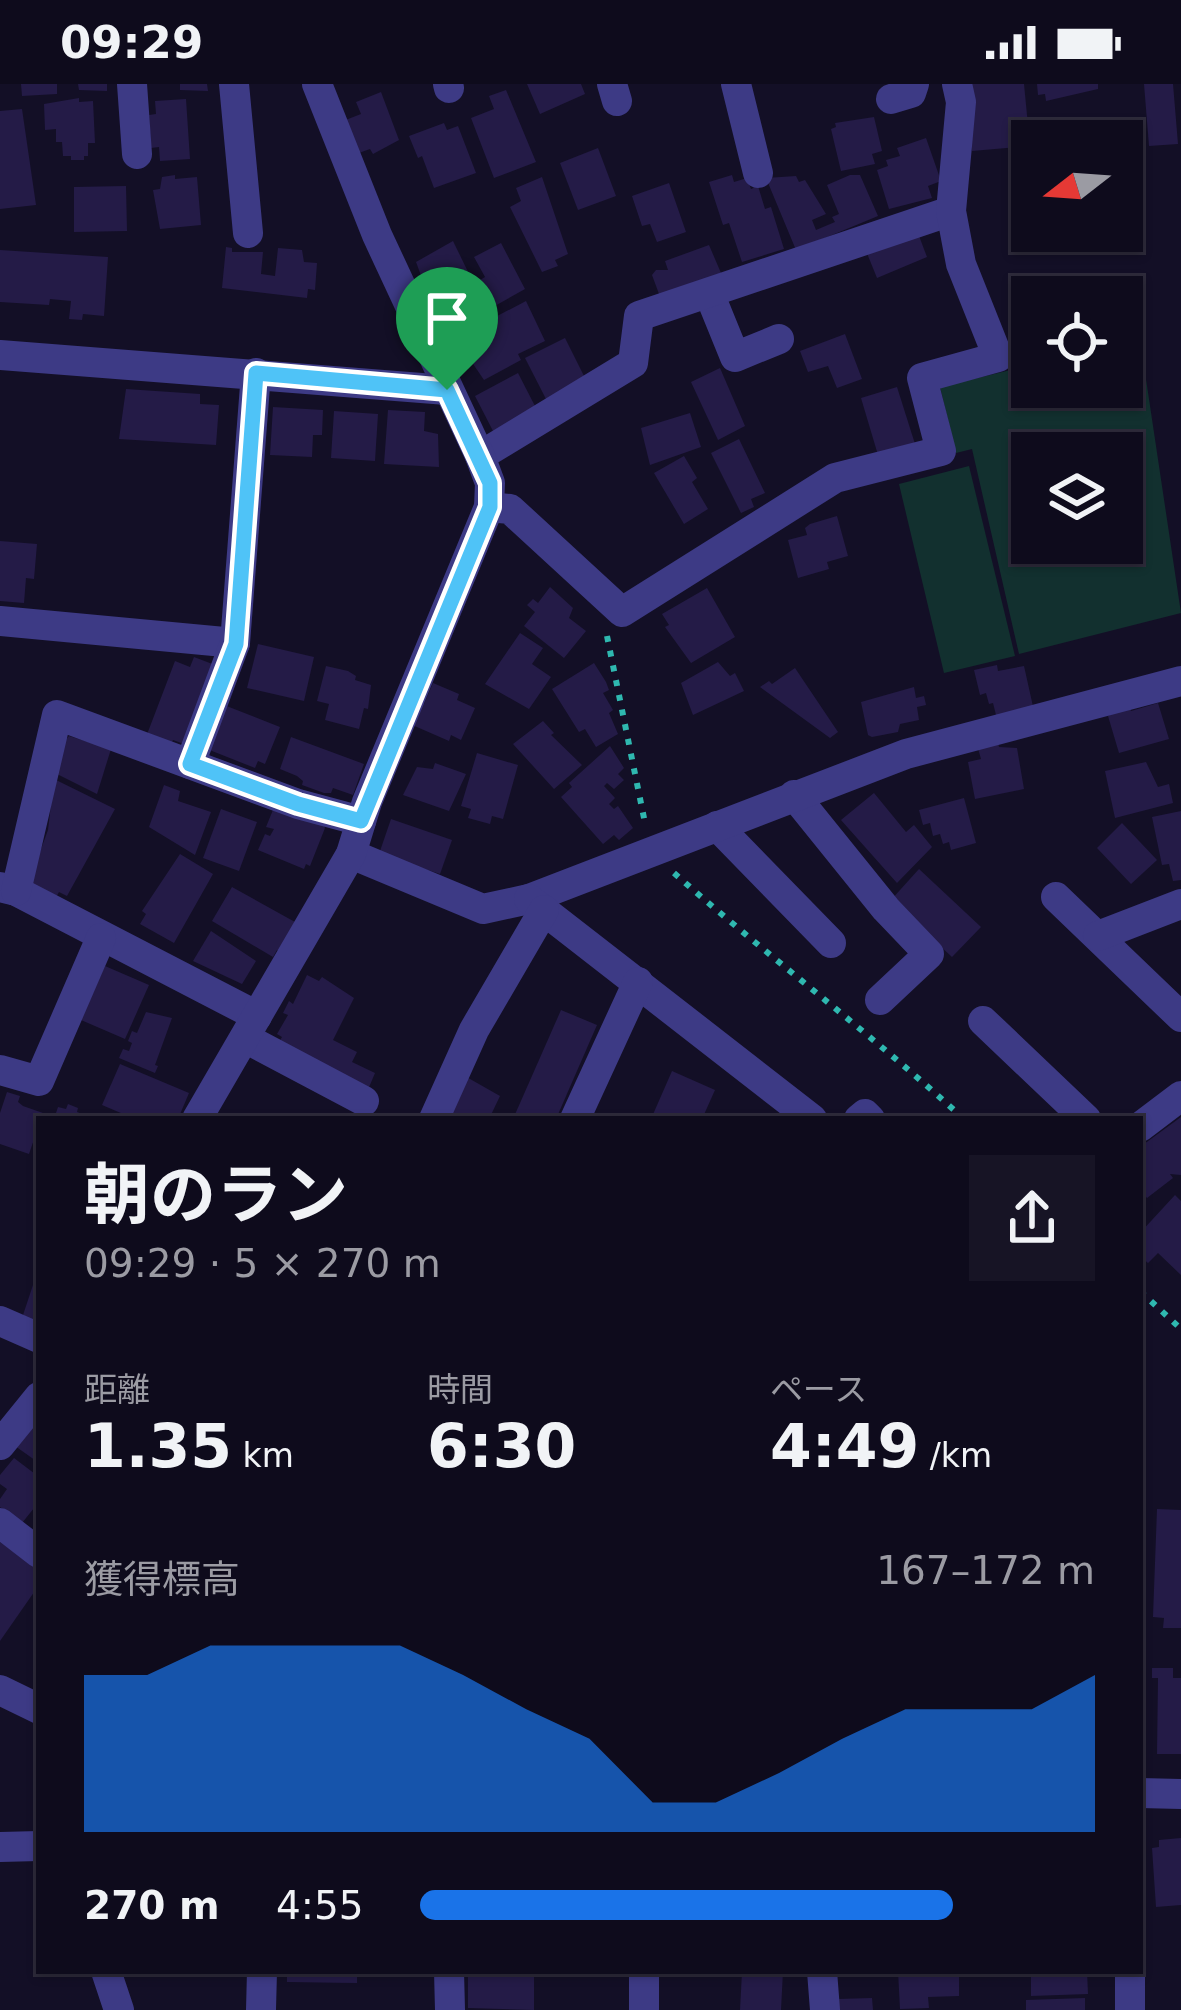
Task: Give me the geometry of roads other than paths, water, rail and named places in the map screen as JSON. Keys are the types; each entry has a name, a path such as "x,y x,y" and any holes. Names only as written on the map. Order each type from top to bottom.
{"street":[{"path":"132,84 137,154"},
{"path":"235,84 248,233"},
{"path":"199,1116 351,854 490,507 490,483 480,457 377,236 317,84"},
{"path":"736,84 758,173"},
{"path":"490,507 510,509 622,612 835,478 941,451 922,378 998,357 962,264 950,211 961,101 957,84"},
{"path":"480,457 633,363 639,316 950,211"},
{"path":"709,293 735,357 779,339"},
{"path":"0,355 447,390"},
{"path":"190,764 236,644 256,373"},
{"path":"0,621 236,644"},
{"path":"351,854 483,910 536,905 717,826 906,754 1181,682"},
{"path":"361,821 298,804 57,715 8,889 251,1027 364,1101"},
{"path":"794,795 886,909 929,954 880,1000"},
{"path":"717,826 832,943"},
{"path":"1056,897 1181,1017"},
{"path":"1098,936 1181,904"},
{"path":"536,905 808,1116"},
{"path":"435,1116 536,905"},
{"path":"0,1070 39,1082 101,938"},
{"path":"575,1116 638,982"},
{"path":"983,1021 1083,1116"},
{"path":"1143,1125 1181,1096"},
{"path":"0,1321 36,1337"},
{"path":"0,1445 36,1401"},
{"path":"0,1523 36,1551"},
{"path":"0,1690 36,1708"},
{"path":"1143,1793 1181,1794"},
{"path":"0,1847 36,1846"},
{"path":"107,1974 119,2010"},
{"path":"261,2010 262,1974"},
{"path":"449,1974 450,2010"},
{"path":"644,1974 644,2010"},
{"path":"822,1974 825,2010"},
{"path":"1130,1974 1130,2010"}]}
